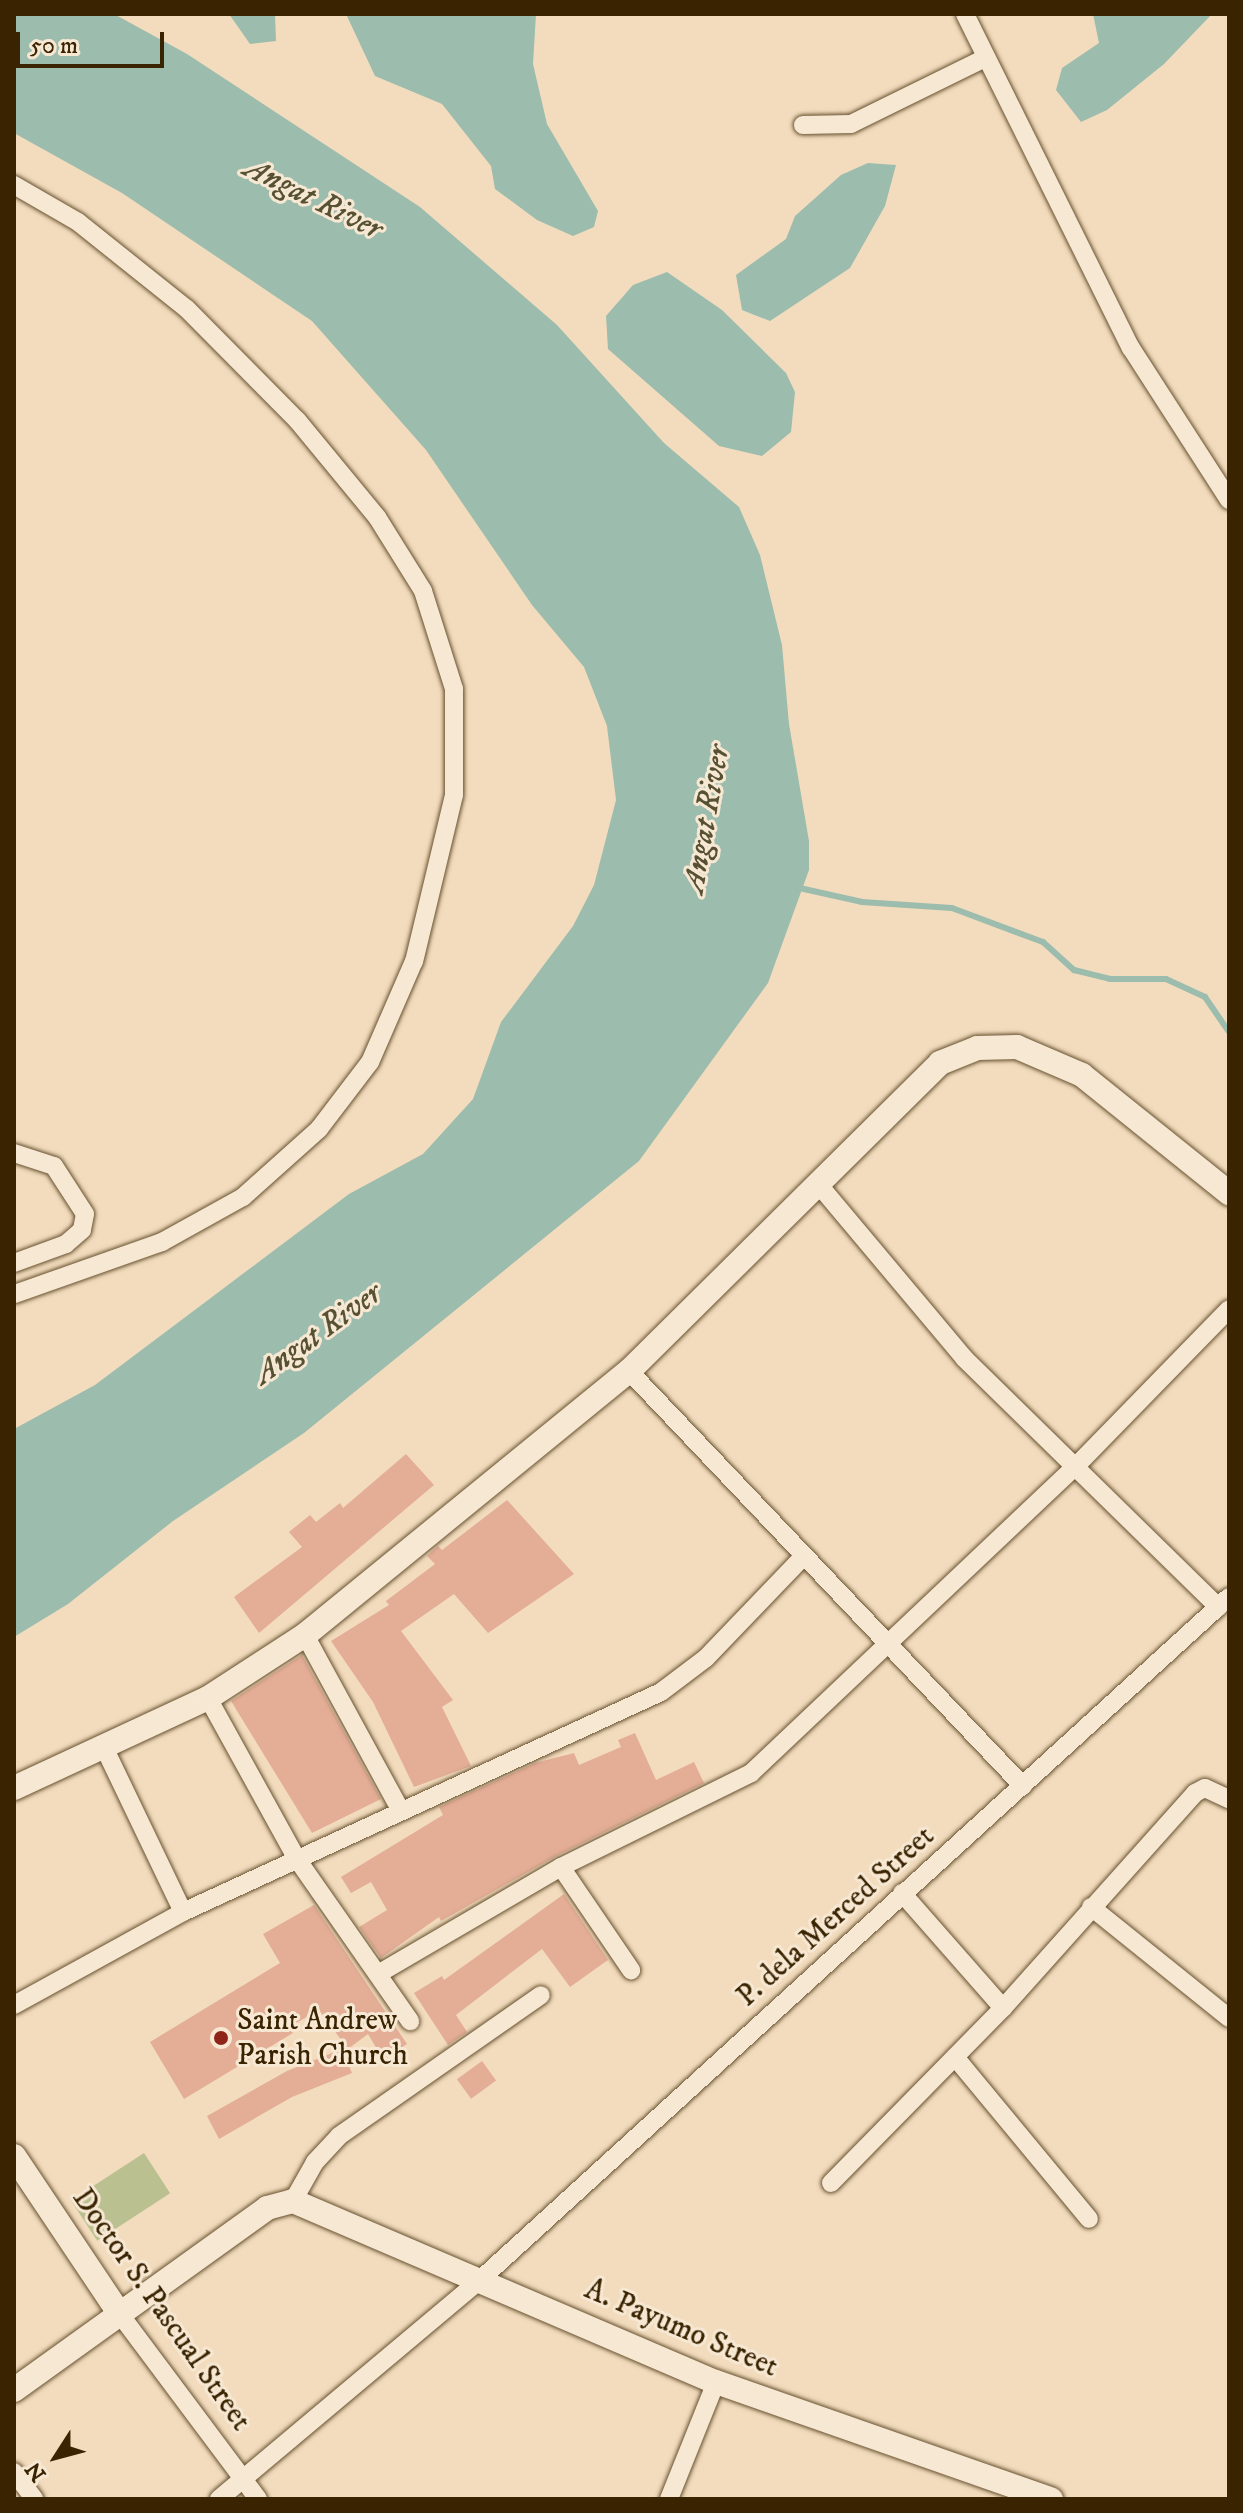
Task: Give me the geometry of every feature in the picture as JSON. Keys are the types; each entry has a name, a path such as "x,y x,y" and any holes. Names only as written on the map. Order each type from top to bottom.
{"street":[{"path":"965,14 1131,348 1229,500"},
{"path":"803,125 851,124 985,58"},
{"path":"14,185 78,222 187,309 297,420 377,517 423,591 454,689 454,795 414,961 370,1062 319,1129 243,1197 162,1242 14,1294"},
{"path":"14,1788 208,1698 305,1635 629,1371 940,1063 977,1048 1017,1047 1082,1075 1229,1193"},
{"path":"14,1153 54,1166 85,1214 82,1230 66,1244 14,1263"},
{"path":"819,1185 964,1358 1223,1602"},
{"path":"378,1974 561,1867 751,1773 1076,1466 1229,1309"},
{"path":"629,1371 1023,1786"},
{"path":"14,2005 183,1912 400,1809 661,1692 706,1658 803,1557"},
{"name":"P. dela Merced Street","path":"219,2499 481,2279 1223,1602"},
{"path":"305,1635 400,1809"},
{"path":"208,1698 297,1859 410,2021"},
{"path":"103,1745 183,1912"},
{"path":"831,2183 1003,2008 1195,1793 1205,1788 1229,1799"},
{"path":"561,1867 631,1970"},
{"path":"902,1893 1003,2008"},
{"path":"1091,1907 1229,2018"},
{"path":"14,2390 267,2208 293,2201 315,2162 339,2136 541,1995"},
{"path":"955,2057 1089,2219"},
{"name":"Doctor S. Pascual Street","path":"14,2156 119,2313 258,2499"},
{"name":"A. Payumo Street","path":"293,2201 716,2382 1051,2499"},
{"path":"669,2499 716,2382"},
{"path":"14,2472 34,2499"}],"green space":[{"path":"144,2153 170,2193 97,2241 71,2200"}],"water":[{"name":"Angat River","path":"14,14 114,14 187,54 420,207 557,325 664,443 739,507 760,555 782,645 789,724 809,841 809,870 768,983 639,1161 304,1433 173,1521 68,1604 14,1637 14,1429 95,1385 349,1194 423,1154 473,1099 501,1022 573,926 594,885 616,800 607,726 584,667 532,605 426,450 312,321 122,193 14,133"},
{"path":"229,14 275,14 276,41 250,44"},
{"path":"346,14 536,14 533,64 547,124 598,211 594,227 573,236 537,220 495,189 491,166 442,104 375,76"},
{"path":"1093,14 1212,14 1164,64 1107,110 1081,122 1056,90 1062,68 1099,43"},
{"path":"868,163 896,165 885,206 850,268 770,321 742,310 736,275 786,239 795,216 841,175"},
{"path":"667,272 722,310 786,373 795,392 791,432 762,456 719,446 608,349 606,316 633,285"}],"building":[{"path":"406,1454 434,1485 259,1633 234,1597 302,1547 289,1532 310,1515 316,1522 340,1503 343,1508"},
{"path":"507,1500 574,1574 488,1633 454,1594 401,1631 453,1700 442,1707 471,1766 414,1787 373,1702 331,1641 389,1605 386,1601 435,1564 427,1556 438,1546 442,1550"},
{"path":"302,1655 381,1799 312,1833 231,1701"},
{"path":"635,1733 656,1780 694,1762 704,1783 556,1856 441,1921 439,1917 381,1958 359,1927 387,1910 371,1882 351,1893 341,1877 443,1815 439,1807 535,1763 574,1753 579,1765 621,1747 618,1740"},
{"path":"564,1894 608,1960 570,1987 542,1949 456,2015 467,2032 448,2045 414,1993 442,1976 444,1980"},
{"path":"314,1905 407,2044 383,2059 368,2034 348,2049 319,2010 289,2027 293,2033 184,2099 150,2042 280,1963 263,1934"},
{"path":"342,2049 352,2073 292,2097 219,2139 207,2116 287,2071"},
{"path":"482,2061 496,2080 471,2099 457,2079"}],"waterway":[{"path":"795,887 862,902 952,908 1043,942 1074,970 1110,979 1166,979 1205,997 1229,1032"}],"place":[{"name":"Saint Andrew Parish Church","path":"221,2038"}]}
